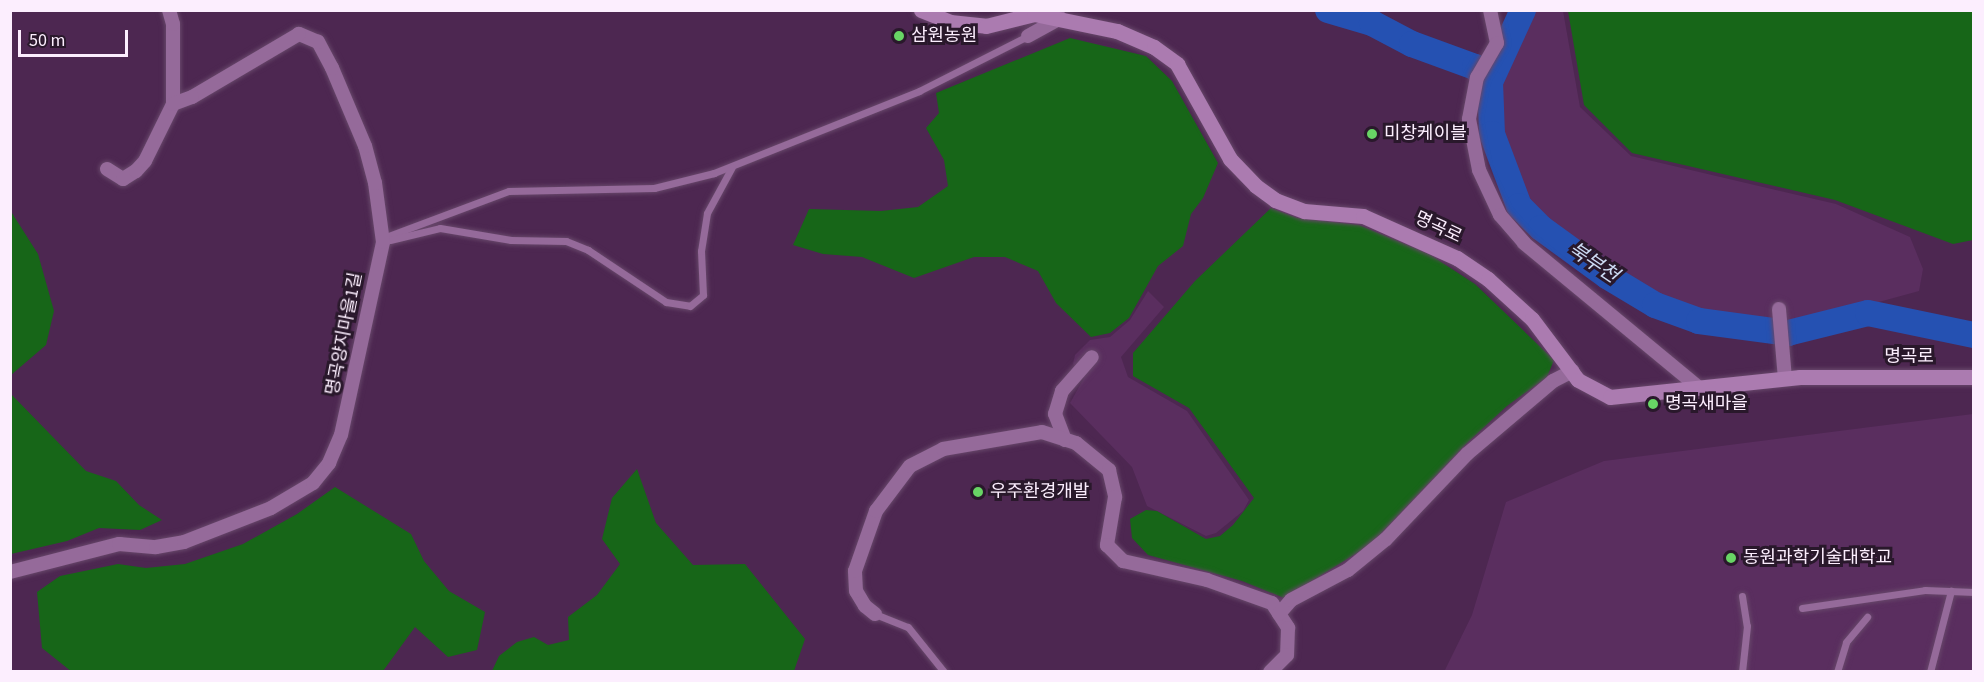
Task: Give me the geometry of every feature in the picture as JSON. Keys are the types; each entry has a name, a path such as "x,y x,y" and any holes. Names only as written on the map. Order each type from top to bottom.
{"main road":[{"name":"명곡로","path":"921,10 962,25 986,26 1034,14 1060,18 1117,31 1154,46 1177,64 1230,159 1256,186 1275,200 1304,211 1363,216 1457,258 1488,279 1532,319 1578,380 1610,397 1785,379 1974,377"}],"street":[{"path":"107,169 123,179 136,171 145,161 173,104 173,24 169,10"},
{"path":"1490,10 1497,43 1477,77 1469,119 1479,170 1500,215 1524,243 1699,388"},
{"path":"1028,36 1060,18"},
{"name":"명곡양지마을1길","path":"10,572 119,543 156,547 184,542 271,508 312,483 328,463 341,435 383,240 365,146 318,42 299,34 192,98 173,104"},
{"path":"1779,309 1785,379"},
{"path":"1065,440 1055,414 1062,392 1092,357"},
{"path":"1279,614 1291,600 1348,570 1386,539 1467,454 1553,381 1573,371"},
{"path":"875,614 865,606 856,591 855,571 876,512 910,466 944,449 1042,432 1076,443 1109,470 1115,497 1107,545 1123,561 1244,592 1272,603 1288,628 1287,655 1270,672"}],"lane":[{"path":"383,240 509,191 654,188 734,165 919,91 1028,36"},
{"path":"383,240 440,228 511,240 566,241 588,250 666,302 690,306 703,295 701,251 707,213 719,186 734,165"},
{"path":"1802,608 1925,590 1974,592"},
{"path":"1930,672 1951,591"},
{"path":"1742,596 1747,626 1742,672"},
{"path":"875,614 908,627 944,672"},
{"path":"1837,672 1846,642 1867,617"}],"shaded area":[{"path":"1532,11 1563,11 1580,107 1631,156 1836,204 1910,237 1923,269 1919,291 1791,326 1699,315 1658,301 1609,273 1524,204 1496,132 1494,82"},
{"path":"1148,291 1164,307 1121,357 1128,377 1187,411 1249,500 1243,511 1216,533 1206,536 1147,506 1132,467 1070,403 1084,378 1073,364 1075,355 1090,340 1110,337 1130,320"},
{"name":"동원과학기술대학교","path":"1973,414 1973,671 1444,672 1472,615 1506,502 1604,461"}],"green space":[{"path":"1568,11 1973,11 1973,240 1953,244 1835,200 1632,153 1584,105"},
{"path":"1070,38 1146,56 1172,81 1218,163 1203,198 1191,214 1183,246 1158,266 1129,318 1110,333 1091,337 1056,303 1038,271 1005,257 974,257 914,278 862,257 823,254 793,245 809,209 881,211 918,207 948,186 944,160 926,128 939,113 936,93"},
{"path":"1271,208 1297,218 1359,225 1429,254 1475,284 1554,360 1547,377 1507,406 1466,444 1370,545 1284,598 1242,581 1148,555 1132,538 1130,519 1146,510 1157,511 1206,539 1220,536 1233,525 1254,498 1189,408 1133,376 1133,353 1195,281"},
{"path":"10,210 38,254 54,311 46,345 11,375"},
{"path":"11,394 86,471 116,481 139,505 162,520 140,530 99,528 67,541 11,554"},
{"path":"637,469 656,523 693,565 745,564 805,639 794,671 492,671 499,656 517,642 534,637 548,645 569,640 568,617 597,595 620,564 602,539 612,498"},
{"path":"335,487 411,534 424,561 449,591 485,612 477,650 448,657 415,627 383,671 72,672 42,648 37,592 60,576 118,564 146,568 185,564 243,544 297,514"}],"waterway":[{"name":"북부천","path":"1328,10 1372,23 1412,44 1475,67 1490,82"},
{"name":"북부천","path":"1523,10 1490,82 1492,134 1519,206 1541,228 1607,276 1655,305 1699,321 1788,333 1868,313 1974,335"}],"place":[{"name":"삼원농원","path":"899,36"},
{"name":"미창케이블","path":"1372,134"},
{"name":"명곡새마을","path":"1653,404"},
{"name":"우주환경개발","path":"978,492"},
{"name":"동원과학기술대학교","path":"1731,558"}]}
